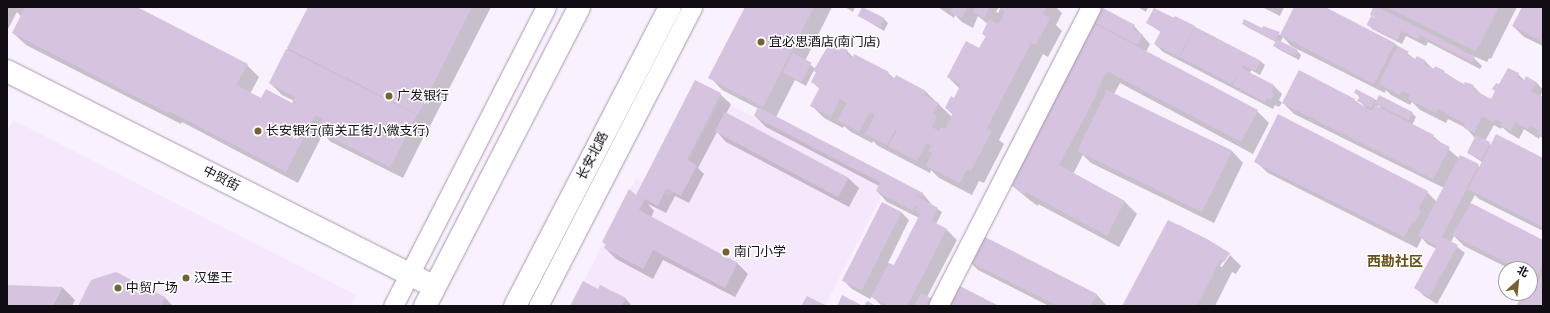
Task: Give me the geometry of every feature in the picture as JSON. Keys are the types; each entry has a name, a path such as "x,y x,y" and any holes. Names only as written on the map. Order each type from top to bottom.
{"main road":[{"path":"430,297 579,7"},
{"name":"长安北路","path":"515,306 670,7"},
{"name":"中贸街","path":"7,71 410,274 430,297"}],"street":[{"path":"394,306 546,7"},
{"path":"538,306 692,7"},
{"path":"938,306 1091,7"}],"shaded area":[{"name":"南门小学","path":"720,100 886,186 825,306 571,306 636,179 670,197"},
{"path":"13,120 356,295 351,306 7,306 7,132"}],"building":[{"path":"25,7 137,7 248,64 236,85 261,98 266,89 292,103 295,97 269,83 286,49 417,115 390,167 317,130 323,119 315,115 286,172 169,111 168,113 12,33"},
{"path":"308,7 370,7 369,10 371,7 472,7 418,115 347,78 348,74 346,78 287,48"},
{"name":"宜必思酒店(南门店)","path":"745,7 814,7 763,107 708,78"},
{"path":"862,7 884,18 880,27 858,16"},
{"path":"953,7 967,7 962,18 950,12"},
{"path":"971,7 990,7 984,18 973,12 975,9"},
{"path":"998,7 1047,7 1043,14 1050,18 1036,45 1031,43 987,128 992,131 971,171 967,169 960,183 926,166 932,153 928,151 931,146 927,143 917,161 888,146 897,131 895,130 887,145 865,134 875,115 870,112 859,132 837,120 847,103 840,99 831,117 810,106 820,87 811,82 816,72 813,71 831,41 848,50 846,54 853,58 854,54 889,72 887,75 894,79 896,75 926,91 924,95 939,103 933,114 937,116 932,127 939,131 941,127 945,129 953,113 945,108 951,96 954,98 961,84 947,77 966,41 979,48 986,36 982,34 989,19 998,24 1005,12"},
{"path":"1090,7 1101,7 1135,25 1132,29 1143,35 1137,45 1094,22 1093,23 1258,110 1241,142 1107,71 1097,91 1088,85 1098,92 1059,165 1125,201 1107,236 1026,192 1025,194 1018,191 1019,189 1008,183 1081,32 1087,35 1090,31"},
{"path":"1294,7 1325,7 1395,43 1374,84 1280,35"},
{"path":"1373,7 1378,7 1475,57 1472,62 1420,35 1418,39 1370,15"},
{"path":"1387,7 1499,7 1475,51"},
{"path":"1522,7 1543,7 1543,42 1512,26"},
{"path":"1154,8 1195,26 1179,57 1154,44 1163,27 1160,31 1146,23"},
{"path":"1371,16 1402,31 1397,40 1367,25"},
{"path":"1244,19 1262,28 1263,26 1280,32 1276,39 1298,50 1295,56 1273,46 1276,41 1242,24"},
{"path":"1195,27 1261,61 1255,71 1243,65 1232,84 1180,57"},
{"path":"1398,46 1409,52 1407,55 1415,59 1417,56 1426,61 1424,64 1434,69 1435,66 1445,71 1443,73 1464,84 1465,82 1474,85 1472,89 1491,99 1495,91 1492,89 1496,83 1499,84 1508,68 1519,73 1517,77 1524,81 1526,76 1536,82 1531,91 1543,97 1543,137 1537,134 1538,130 1530,126 1528,129 1516,123 1517,119 1511,131 1500,125 1502,123 1495,119 1493,122 1482,116 1474,133 1464,128 1465,124 1438,109 1436,113 1408,99 1410,95 1402,91 1400,95 1379,84"},
{"path":"793,53 812,63 801,82 783,72"},
{"path":"1241,68 1274,85 1271,92 1274,94 1271,100 1267,98 1265,102 1233,85"},
{"path":"1299,70 1355,99 1353,101 1372,111 1375,105 1434,135 1432,138 1450,147 1433,179 1282,103"},
{"path":"695,80 721,93 687,160 697,165 681,196 666,188 658,206 645,199 639,210 738,263 725,288 653,250 643,269 604,248 606,244 602,242 629,189 636,195"},
{"path":"1356,89 1375,99 1371,108 1357,101 1360,96 1354,93"},
{"path":"1107,90 1232,151 1202,212 1077,151"},
{"path":"1379,95 1413,112 1409,120 1375,103"},
{"path":"758,107 923,193 921,197 913,194 938,208 932,221 947,229 907,306 889,306 871,297 889,263 894,265 920,214 915,211 918,207 916,206 913,211 876,191 880,182 754,116"},
{"path":"725,112 849,178 838,197 715,131"},
{"path":"1278,114 1428,191 1418,209 1421,211 1415,222 1413,221 1404,237 1254,162"},
{"path":"1496,134 1543,158 1543,227 1468,189"},
{"path":"1476,135 1490,142 1481,160 1467,153"},
{"path":"1460,155 1479,164 1442,237 1458,245 1429,297 1414,288 1437,246 1418,236"},
{"path":"882,202 902,212 862,290 842,280"},
{"path":"1471,203 1543,240 1543,262 1538,275 1538,261 1503,261 1452,235"},
{"path":"1168,220 1207,239 1230,253 1224,262 1220,260 1197,306 1122,306"},
{"path":"979,234 1097,294 1091,306 1058,306 966,260"},
{"name":"中贸广场","path":"116,272 165,297 161,306 78,306 91,280"},
{"path":"1543,272 1543,306 1516,306 1519,301 1538,301 1538,282"},
{"path":"583,281 598,289 600,285 626,298 622,306 570,306"},
{"path":"954,283 999,306 943,306"},
{"path":"7,285 63,287 53,306 7,306"},
{"path":"921,293 934,300 931,306 914,306"},
{"path":"842,295 863,306 837,306"},
{"path":"807,296 827,306 801,306"},
{"path":"867,301 876,306 864,306"}],"place":[{"name":"宜必思酒店(南门店)","path":"761,42"},
{"name":"广发银行","path":"389,96"},
{"name":"长安银行(南关正街小微支行)","path":"258,131"},
{"name":"南门小学","path":"726,252"},
{"name":"汉堡王","path":"186,278"},
{"name":"中贸广场","path":"118,288"}],"district":[{"name":"西勘社区","path":"1395,261"}]}
